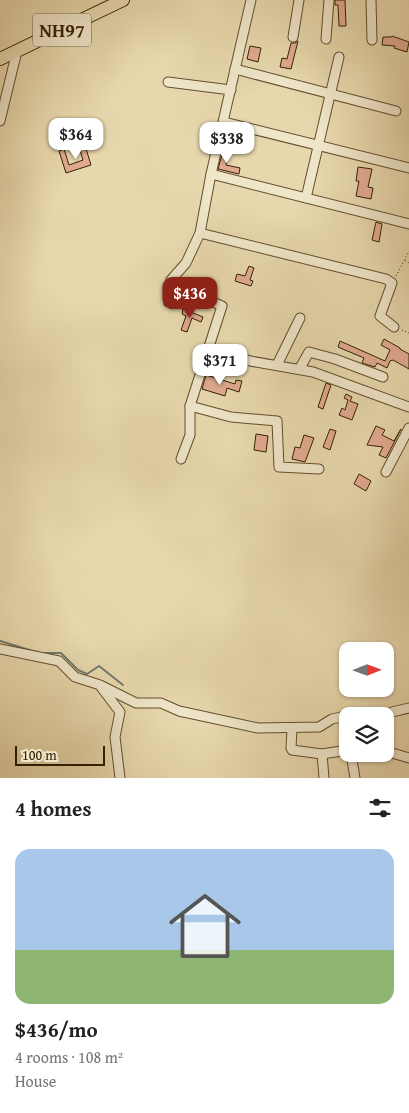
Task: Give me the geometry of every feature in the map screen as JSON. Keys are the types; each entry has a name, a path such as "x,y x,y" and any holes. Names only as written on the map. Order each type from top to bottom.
{"highway":[{"name":"NH97","path":"0,59 123,0"}],"street":[{"path":"181,459 190,435 190,406 222,306 173,284 170,280 186,263 200,233 211,174 250,0"},
{"path":"293,37 299,0"},
{"path":"326,39 329,0"},
{"path":"371,0 372,40"},
{"path":"0,121 17,51"},
{"path":"306,198 339,57"},
{"path":"235,69 396,111"},
{"path":"168,82 231,90"},
{"path":"224,122 409,168"},
{"path":"211,174 409,224"},
{"path":"200,233 386,279 392,283 380,316 394,327"},
{"path":"276,365 300,318"},
{"path":"209,348 250,360 300,368 409,407"},
{"path":"300,368 309,352 383,376"},
{"path":"190,406 231,417 277,421 279,467 319,469"},
{"path":"386,472 409,428"},
{"path":"0,649 58,661 75,677 100,685 136,703 161,703 179,712 258,728 280,727 292,729 319,727 339,718"},
{"path":"100,685 120,712 115,737 120,778"},
{"path":"394,712 409,708"},
{"path":"292,729 290,748 292,750 322,754 339,751"},
{"path":"322,754 324,778"},
{"path":"394,754 409,758"},
{"path":"352,762 355,778"}],"path":[{"path":"392,283 409,251"},
{"path":"405,260 409,263"},
{"path":"394,327 409,333"}],"building":[{"path":"335,0 345,0 346,26 339,26 338,5 335,5"},
{"path":"392,36 409,42 407,52 394,48 395,46 382,45 383,37"},
{"path":"298,41 291,69 280,67 282,58 287,59 291,43"},
{"path":"250,46 261,48 258,62 247,59"},
{"path":"84,142 91,165 66,173 59,151 64,149 69,165 83,160 78,144"},
{"path":"223,151 229,152 226,165 240,168 239,174 218,169"},
{"path":"358,167 372,169 368,187 373,188 371,199 356,196 359,181 356,181"},
{"path":"376,222 382,224 379,242 372,240"},
{"path":"249,266 254,268 250,280 253,281 251,286 235,281 237,274 245,276"},
{"path":"170,289 179,294 172,309 164,305"},
{"path":"183,309 203,317 201,322 192,318 187,332 181,330 186,316 182,314"},
{"path":"384,339 409,354 409,369 393,360 390,361 387,368 377,363 375,367 362,363 364,358 338,347 340,341 385,361 390,350 381,345"},
{"path":"206,375 235,384 236,380 242,381 239,392 227,388 225,396 202,389"},
{"path":"326,383 331,385 323,409 318,407"},
{"path":"346,394 352,397 350,401 358,404 352,420 339,415 342,408 345,410 348,400 344,398"},
{"path":"376,426 385,430 382,435 394,441 401,429 386,458 379,455 383,447 367,445"},
{"path":"330,429 336,431 330,450 323,447"},
{"path":"256,434 268,436 266,452 254,450"},
{"path":"304,435 314,438 305,462 292,459 295,447 300,448"},
{"path":"359,474 371,481 366,491 354,484"}],"waterway":[{"path":"0,641 36,652"},
{"path":"41,653 61,653 78,670 87,674 99,666 123,685"}]}
